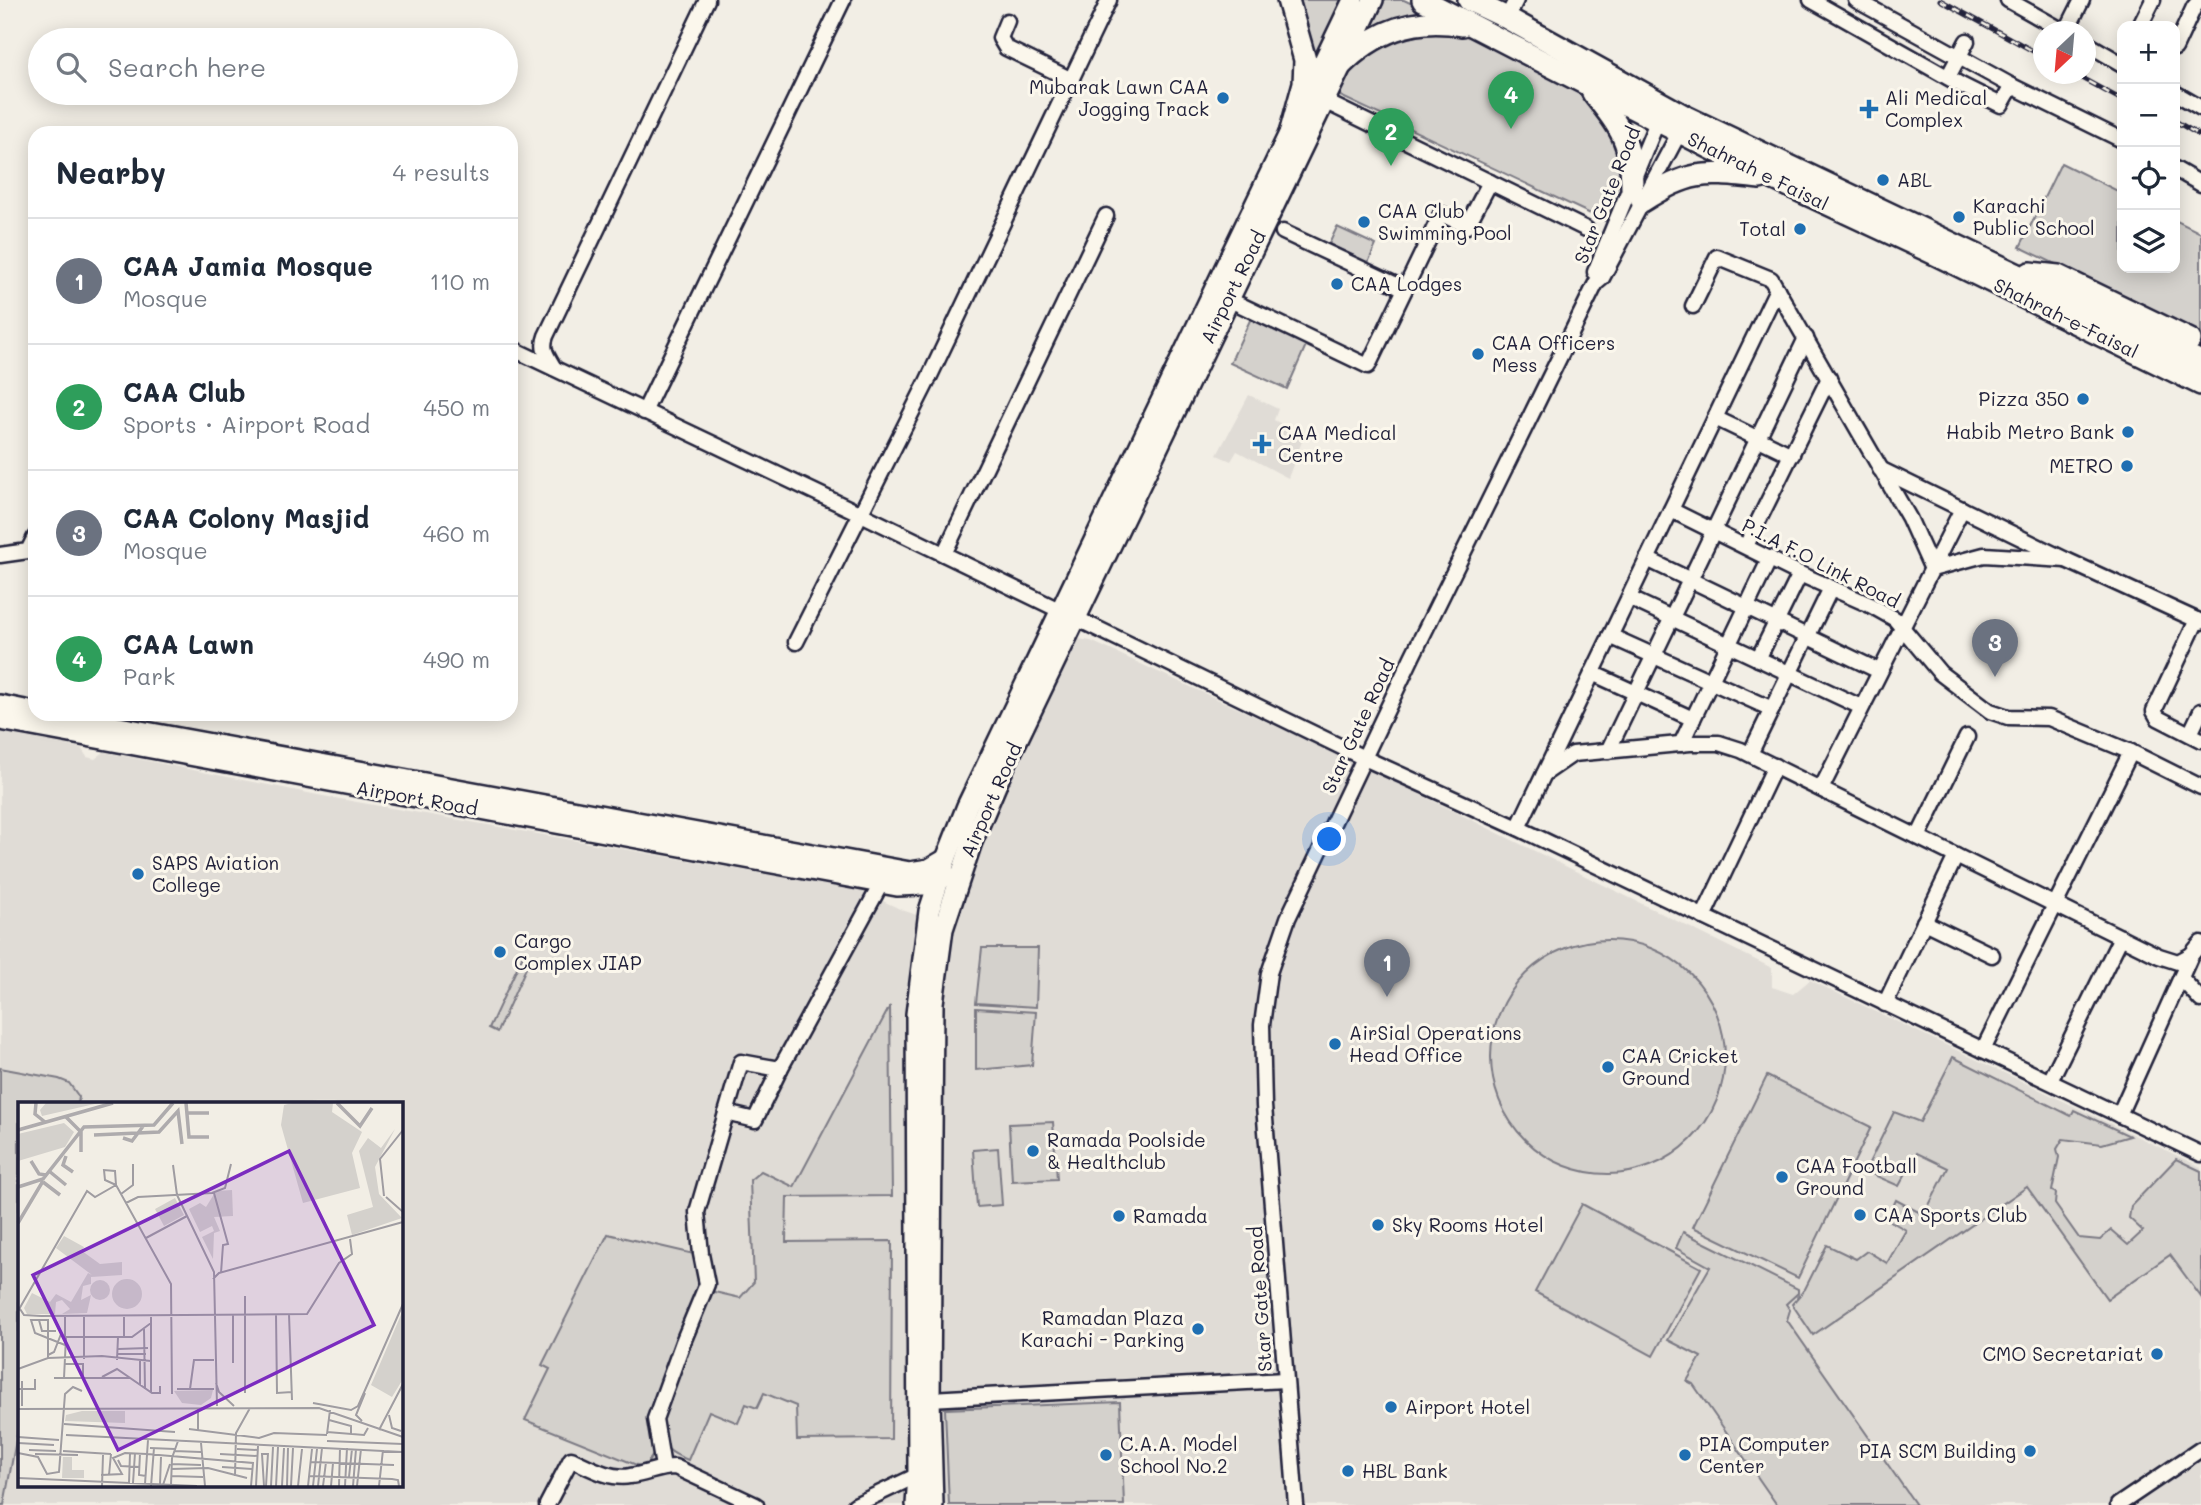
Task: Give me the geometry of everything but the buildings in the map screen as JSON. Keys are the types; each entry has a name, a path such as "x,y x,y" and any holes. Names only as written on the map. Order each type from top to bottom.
{"highway":[{"path":"1288,0 1305,60 1304,83 1290,134"},
{"path":"1423,0 1588,87 1615,121 1626,141 1637,195 1709,173 1776,179"},
{"path":"1469,0 1512,9 1683,125"},
{"path":"1340,66 1378,35 1437,20 1461,25 1503,40"},
{"name":"Shahrah e Faisal","path":"1588,87 1657,122 1683,125 2014,272"},
{"name":"Shahrah e Faisal","path":"1683,125 1776,179 1931,252"},
{"name":"Shahrah-e-Faisal","path":"1931,252 2195,383"},
{"path":"2014,272 2059,276 2201,345"},
{"name":"Shahrah-e-Faisal","path":"2014,272 2201,362"}],"main road":[{"name":"Airport Road","path":"1067,615 1353,0"},
{"name":"Airport Road","path":"955,861 967,806 1228,299 1373,0"},
{"path":"0,705 28,711"},
{"name":"Airport Road","path":"0,720 914,885"},
{"name":"Airport Road","path":"83,721 914,885"},
{"path":"914,885 955,861"},
{"path":"935,925 913,896 914,885 929,869 955,861"},
{"path":"916,1505 924,1338 924,1220 916,1014 935,925 955,861"},
{"path":"914,885 935,925"},
{"path":"924,1338 930,1399 933,1505"}],"street":[{"path":"554,368 544,352 543,343 707,0"},
{"path":"645,412 843,0"},
{"path":"796,642 938,360 1110,0"},
{"path":"1811,0 1826,4 1948,77 2001,105 2012,86"},
{"path":"1856,0 2012,86 2117,138"},
{"path":"2008,0 2045,21"},
{"path":"2071,21 2082,0"},
{"path":"2142,21 2153,0"},
{"path":"2180,37 2200,0"},
{"path":"1007,21 1000,38 1006,48 1072,80"},
{"path":"1948,77 1967,41"},
{"path":"2096,49 2117,59"},
{"path":"2180,95 2199,102"},
{"path":"1324,101 1586,229"},
{"name":"Star Gate Road","path":"1296,1505 1264,1106 1262,1025 1269,973 1289,918 1364,758 1525,425 1596,283 1602,278 1637,195 1657,122"},
{"name":"Star Gate Road","path":"1637,195 1683,125"},
{"path":"2180,172 2201,184"},
{"path":"1228,299 1368,366 1441,214 1467,226 1490,182"},
{"path":"944,554 1106,216"},
{"path":"1283,232 1405,289"},
{"path":"1693,306 1717,257 1771,279 1913,527 1932,569"},
{"path":"1518,828 1777,289"},
{"path":"1608,751 1806,338"},
{"path":"518,351 1364,758 1518,828 2201,1154"},
{"path":"1746,546 1829,378"},
{"path":"1715,418 1792,455"},
{"path":"1879,468 2066,560 2199,621 2154,711 2158,718 2195,737 2201,711"},
{"path":"1821,789 1962,509"},
{"name":"P.I.A F.O Link Road","path":"1671,510 1895,619 1940,673 1990,711 2008,717 2049,718 2131,752 2201,788"},
{"path":"0,555 28,551"},
{"path":"1932,569 1984,555 2066,560"},
{"path":"1681,744 1770,558"},
{"path":"1647,559 1879,671"},
{"path":"1758,659 1800,574"},
{"path":"1750,754 1831,588"},
{"path":"1629,598 1861,707"},
{"path":"1610,636 1772,709"},
{"path":"1592,673 1693,719"},
{"path":"1917,837 1967,737"},
{"path":"1545,774 1573,754 1719,743 1775,766 2159,956 2178,962 2191,955"},
{"path":"1983,1050 2131,752"},
{"path":"1703,917 1775,766"},
{"path":"1885,1004 1956,856"},
{"path":"726,1113 755,1120 780,1069 914,885"},
{"path":"1924,922 1992,955"},
{"path":"2050,1081 2121,937"},
{"path":"2119,1115 2191,955 2201,943"},
{"path":"2181,978 2201,1000"},
{"path":"663,1467 655,1419 707,1284 697,1212 726,1113 741,1062 780,1069"},
{"path":"930,1399 1285,1380"},
{"path":"2118,1505 2201,1449"},
{"path":"547,1505 570,1460 615,1477 675,1467 756,1505"},
{"path":"855,1505 918,1475"}],"shaded area":[{"path":"1294,0 1349,0 1316,72"},
{"path":"1382,0 1404,0 1429,12 1366,37"},
{"path":"1448,30 1471,37 1579,91 1599,110 1617,133 1625,178 1612,224 1336,94 1357,62 1379,44 1401,35"},
{"path":"2061,163 2117,191 2117,273 2180,273 2180,222 2201,233 2201,334 2020,247"},
{"path":"1337,227 1376,245 1368,263 1329,244"},
{"path":"1251,318 1307,343 1287,389 1230,363"},
{"name":"CAA Medical Centre","path":"1249,395 1278,409 1274,420 1304,436 1288,478 1237,451 1231,461 1217,455"},
{"path":"1078,639 1091,641 1356,763 1772,968 1772,987 1793,994 1810,980 2201,1167 2201,1505 0,1505 0,732 81,748 87,757 95,759 104,752 323,796 862,891 902,910 952,927 976,852"},
{"name":"CAA Cricket Ground","path":"1608,940 1653,949 1673,960 1698,983 1716,1012 1725,1057 1716,1102 1705,1122 1682,1147 1653,1165 1608,1174 1563,1165 1543,1154 1518,1131 1500,1102 1491,1057 1500,1012 1511,992 1534,967 1563,949"},
{"path":"982,948 1038,948 1036,1007 976,1003"},
{"path":"524,953 531,957 497,1032 489,1028"},
{"path":"890,1006 892,1196 787,1197 786,1242 892,1241 891,1439 797,1440 796,1406 764,1393 757,1408 746,1404 738,1423 709,1411 688,1460 665,1445 658,1429 686,1343 710,1291 740,1298 754,1282 750,1180 761,1171 794,1187"},
{"path":"976,1008 1036,1012 1032,1065 976,1070"},
{"path":"1953,1057 2071,1116 2074,1110 2130,1136 2102,1144 2063,1139 2057,1149 2059,1157 2052,1191 2056,1193 2055,1204 2079,1238 2100,1240 2111,1230 2128,1245 2143,1231 2129,1218 2131,1206 2176,1159 2201,1171 2201,1297 2170,1255 2107,1299 2027,1187 1813,1335 1792,1304 1805,1289 1827,1245 1856,1259 1867,1251 1887,1263 1906,1230 1887,1219 1896,1200 1924,1215 1948,1168 1917,1153 1899,1186 1865,1171 1894,1112 1920,1122"},
{"path":"0,1068 59,1079 69,1083 79,1097 78,1102 18,1102 18,1429 4,1505 0,1505"},
{"name":"CAA Football Ground","path":"1767,1076 1871,1127 1798,1278 1693,1227"},
{"name":"Ramada Poolside & Healthclub","path":"1053,1122 1057,1179 1012,1181 1009,1124"},
{"path":"998,1148 1002,1205 977,1207 973,1150"},
{"path":"1582,1204 1701,1268 1653,1356 1535,1292"},
{"path":"1683,1232 1798,1289 1798,1293 1786,1304 1790,1310 1787,1320 1916,1505 1777,1505 1693,1384 1687,1381 1701,1357 1668,1340 1710,1267 1676,1248"},
{"path":"608,1234 697,1255 703,1280 650,1418 657,1449 644,1468 525,1420 550,1369 542,1365"},
{"path":"1120,1402 1124,1505 949,1505 945,1409"}],"railway":[{"path":"1940,0 2033,51"},
{"path":"2092,84 2117,97"},
{"path":"2180,124 2201,136"}],"place":[{"name":"Mubarak Lawn CAA Jogging Track","path":"1223,98"},
{"name":"Ali Medical Complex","path":"1869,109"},
{"name":"CAA Lawn","path":"1511,129"},
{"name":"CAA Club","path":"1391,166"},
{"name":"ABL","path":"1883,180"},
{"name":"Karachi Public School","path":"1959,217"},
{"name":"CAA Club Swimming Pool","path":"1364,222"},
{"name":"Total","path":"1800,229"},
{"name":"CAA Lodges","path":"1337,284"},
{"name":"CAA Officers Mess","path":"1478,354"},
{"name":"Pizza 350","path":"2083,399"},
{"name":"Habib Metro Bank","path":"2128,432"},
{"name":"CAA Medical Centre","path":"1262,444"},
{"name":"METRO","path":"2127,466"},
{"name":"CAA Colony Masjid","path":"1995,677"},
{"name":"SAPS Aviation College","path":"138,874"},
{"name":"Cargo Complex JIAP","path":"500,952"},
{"name":"CAA Jamia Mosque","path":"1387,997"},
{"name":"AirSial Operations Head Office","path":"1335,1044"},
{"name":"CAA Cricket Ground","path":"1608,1067"},
{"name":"Ramada Poolside & Healthclub","path":"1033,1151"},
{"name":"CAA Football Ground","path":"1782,1177"},
{"name":"CAA Sports Club","path":"1860,1215"},
{"name":"Ramada","path":"1119,1216"},
{"name":"Sky Rooms Hotel","path":"1378,1225"},
{"name":"Ramadan Plaza Karachi - Parking","path":"1198,1329"},
{"name":"CMO Secretariat","path":"2157,1354"},
{"name":"Airport Hotel","path":"1391,1407"},
{"name":"PIA SCM Building","path":"2030,1451"},
{"name":"C.A.A. Model School No.2","path":"1106,1455"},
{"name":"PIA Computer Center","path":"1685,1455"},
{"name":"HBL Bank","path":"1348,1471"}]}
